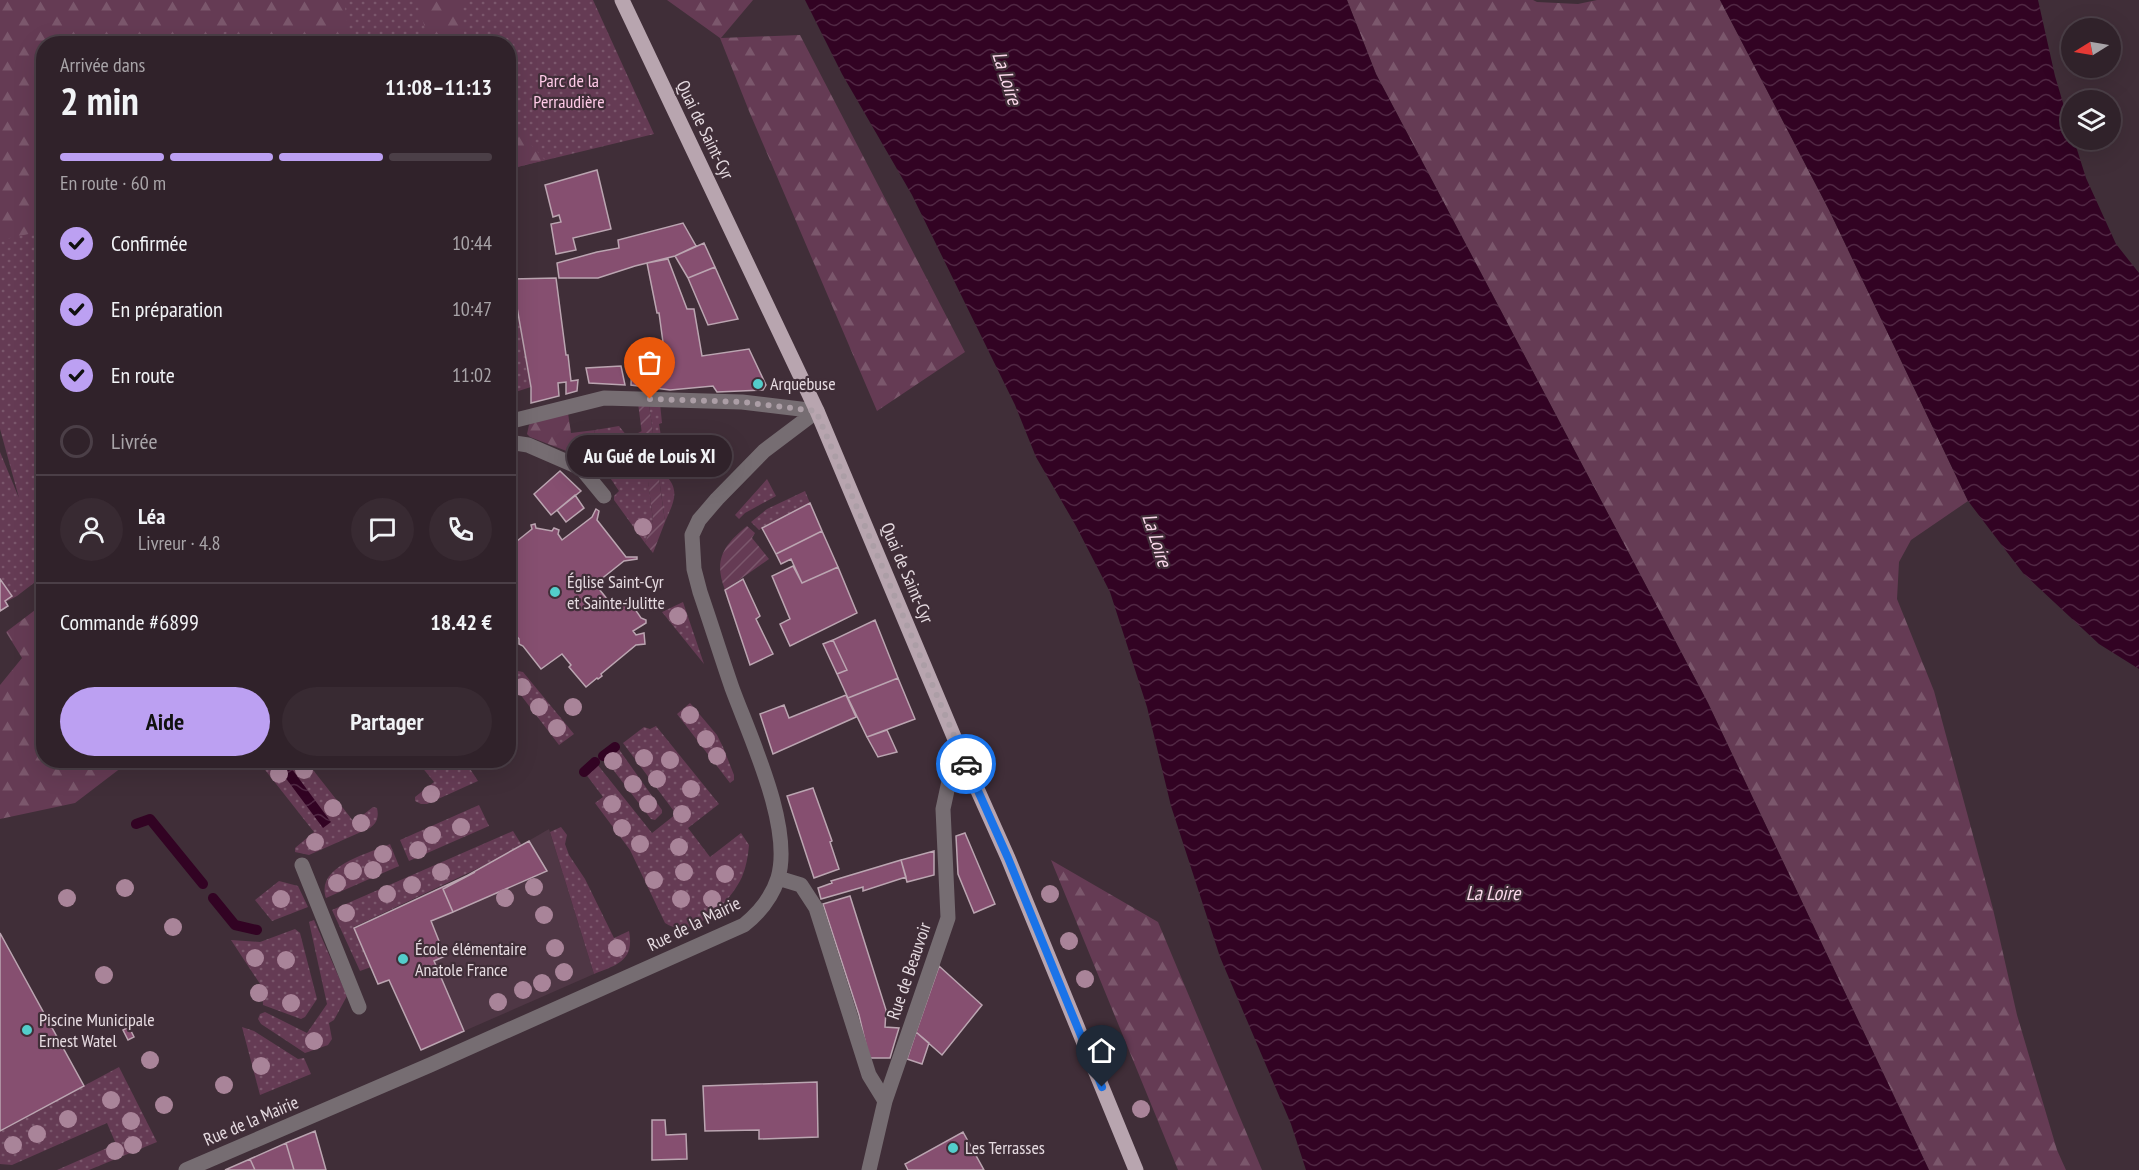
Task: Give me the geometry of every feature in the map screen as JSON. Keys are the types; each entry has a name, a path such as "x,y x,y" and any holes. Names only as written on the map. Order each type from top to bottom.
{"main road":[{"name":"Quai de Saint-Cyr","path":"622,0 816,411 957,744 1008,858 1136,1170"}],"street":[{"path":"516,420 604,398 742,402 816,411"},
{"name":"Rue de la Mairie","path":"186,1170 744,926 763,908 778,878 780,843 773,804 700,592 694,569 692,535 699,520 717,499 764,451 816,411"},
{"path":"516,443 528,445 581,468 604,496"},
{"name":"Rue de Beauvoir","path":"869,1170 885,1101 948,918 944,809 957,744"},
{"path":"302,865 359,1007"},
{"path":"778,878 801,885 816,908 869,1075 885,1101"}],"shaded area":[{"path":"549,829 594,974 421,1050 389,980 378,984 354,928 475,872"}],"green space":[{"name":"Parc de la Perraudière","path":"0,0 593,0 654,134 516,167 516,36 36,36 36,581 0,605 0,452 19,498 0,429"},
{"path":"0,0 344,0 349,36 230,36 227,31 215,36 36,36 36,232 0,240"},
{"path":"416,0 461,0 464,36 428,36"},
{"path":"667,0 753,0 721,38 800,35 965,352 877,411 720,38"},
{"path":"1347,0 1533,0 1578,4 1597,0 1720,0 1829,210 1968,501 1911,540 1899,562 1897,599 1934,691 1993,909 2017,1015 2057,1150 2066,1170 1929,1170 1708,703 1376,74"},
{"path":"516,129 545,160 516,167"},
{"path":"516,301 531,387 516,392"},
{"path":"638,403 649,404 665,522 653,553 645,543 653,520"},
{"path":"660,403 662,423 659,424 668,478 674,489 672,505 665,522 649,404"},
{"path":"568,413 571,433 595,430 582,457 527,434 529,425 533,421"},
{"path":"619,426 627,436 642,431 653,520 645,543 614,500 614,496 619,491 611,479 604,470 582,457 595,430"},
{"path":"767,479 776,496 745,513 739,519 735,515"},
{"path":"805,491 810,503 759,530 751,522 767,509"},
{"path":"747,526 755,533 752,538 769,559 725,590 720,570 723,553 732,540"},
{"path":"683,602 704,664 662,612"},
{"path":"36,609 36,768 121,768 75,803 0,819 0,685 22,658 6,632"},
{"path":"523,672 574,734 559,745 516,689 516,673"},
{"path":"690,703 717,735 723,747 734,775 734,780 730,783 677,714"},
{"path":"656,726 719,804 688,828 710,857 741,833 749,845 747,862 737,887 710,916 687,927 676,927 665,923 630,850 595,803 603,797 585,773 597,764 652,833 676,814 623,743 644,727 650,729"},
{"path":"618,748 662,810 655,820 651,819 604,758"},
{"path":"264,768 312,768 354,822 373,807 377,808 378,817 370,828 309,855 295,852 295,848 314,832"},
{"path":"423,768 470,768 478,781 427,804 415,801 415,797 434,782"},
{"path":"479,805 489,826 409,861 400,840"},
{"path":"561,827 567,835 565,844 569,855 585,879 614,938 629,931 629,950 622,961 594,974 550,832"},
{"path":"513,831 523,847 354,927 371,967 360,971 332,910"},
{"path":"390,844 399,866 326,898 325,887 328,877 336,869 357,857"},
{"path":"1051,860 1158,922 1262,1170 1178,1170"},
{"path":"279,881 298,886 308,907 272,921 255,900"},
{"path":"314,920 347,996 334,1020 329,1023 332,1039 328,1045 305,1053 261,1024 258,1019 260,1014 265,1012 307,1033 327,1004 309,922"},
{"path":"295,929 300,933 317,999 305,1017 301,1019 263,1005 262,987 231,940 260,942"},
{"path":"242,1027 254,1031 298,1059 304,1058 311,1074 260,1095"},
{"path":"119,1067 157,1142 89,1170 57,1170 116,1144 107,1123 12,1165 0,1164 0,1131"}],"water":[{"name":"La Loire","path":"805,0 1347,0 1376,74 1708,703 1929,1170 1306,1170 1291,1124 1220,957 1171,806 1147,707 1110,592 1076,526 1036,457 1015,405 912,195 842,74"},
{"path":"1720,0 2038,0 2061,96 2061,150 2077,150 2086,178 2116,244 2139,273 2139,669 2099,644 2023,573 1968,501 1829,210"},
{"path":"278,768 291,768 331,822 323,828"}],"building":[{"path":"597,170 611,229 573,238 576,250 556,254 551,224 561,222 559,215 553,217 545,185"},
{"path":"683,223 696,246 675,256 598,278 559,278 557,263 619,248 618,240"},
{"path":"704,243 715,267 688,278 675,256"},
{"path":"668,259 687,309 694,309 702,356 749,349 766,385 763,390 717,392 713,386 670,390 631,385 632,359 665,357 659,313 657,313 647,263"},
{"path":"715,267 738,319 708,325 688,278"},
{"path":"556,278 566,355 568,355 571,381 578,380 577,391 566,394 566,382 558,383 559,396 531,403 531,387 516,302 516,279"},
{"path":"621,366 625,385 589,383 586,368"},
{"path":"560,471 581,491 551,515 534,494"},
{"path":"575,495 584,508 566,522 557,510"},
{"path":"810,503 822,531 776,554 762,528"},
{"name":"Église Saint-Cyr et Sainte-Julitte","path":"596,509 599,511 597,520 626,557 637,557 637,559 624,561 595,584 616,610 628,599 646,623 633,631 636,635 644,633 645,644 636,645 601,674 602,676 586,687 569,667 571,665 562,654 541,669 519,644 516,635 516,541 532,529 531,525 535,524 536,528 559,530 558,534 562,540 592,517"},
{"path":"822,531 838,567 802,583 791,559 781,564 776,554"},
{"path":"793,566 802,583 838,567 857,613 790,646 780,624 790,619 772,576"},
{"path":"0,579 12,596 5,601 8,606 0,611"},
{"path":"0,579 12,596 5,601 8,606 0,611"},
{"path":"743,579 760,616 756,619 773,654 750,665 725,590"},
{"path":"875,620 898,678 848,698 837,674 847,670 833,640"},
{"path":"833,640 847,670 837,674 823,644"},
{"path":"898,678 915,719 867,737 848,698"},
{"path":"846,695 856,717 773,754 760,714 784,705 789,718"},
{"path":"887,730 897,752 878,757 867,737"},
{"path":"813,788 832,841 830,842 839,869 814,878 787,796"},
{"path":"965,833 995,904 974,913 958,874 956,836"},
{"path":"529,841 547,871 453,912 443,889"},
{"path":"934,851 934,875 907,882 901,860"},
{"path":"901,860 906,877 863,891 863,887 821,899 818,888 832,883 831,881"},
{"name":"École élémentaire Anatole France","path":"475,872 443,889 453,912 431,921 445,956 434,961 464,1031 421,1050 389,980 378,984 354,928"},
{"path":"850,896 886,1010 885,1027 899,1028 890,1058 869,1058 859,1015 823,904"},
{"name":"Piscine Municipale Ernest Watel","path":"0,933 84,1086 0,1131"},
{"path":"939,966 982,1005 942,1055 916,1032"},
{"path":"129,1027 134,1037 128,1040 123,1030"},
{"path":"916,1032 929,1043 922,1064 907,1059"},
{"path":"817,1082 818,1137 759,1139 759,1130 705,1131 703,1086"},
{"path":"652,1120 665,1120 666,1135 686,1134 687,1159 652,1160"},
{"path":"315,1131 326,1170 294,1170 286,1143"},
{"name":"Les Terrasses","path":"963,1132 984,1170 908,1170 905,1164"},
{"path":"286,1143 294,1170 255,1170 250,1159"},
{"path":"250,1159 255,1170 225,1170"}],"waterway":[{"path":"603,756 615,747"},
{"path":"584,772 595,762"},
{"path":"136,824 150,819 203,884"},
{"path":"213,898 235,925 257,930"}],"way so far":[{"path":"650,399 742,402 816,411 966,764"}],"place":[{"name":"Arquebuse","path":"758,384"},
{"name":"Au Gué de Louis XI","path":"650,399"},
{"name":"Église Saint-Cyr et Sainte-Julitte","path":"555,592"},
{"name":"École élémentaire Anatole France","path":"403,959"},
{"name":"Piscine Municipale Ernest Watel","path":"27,1030"},
{"name":"Les Terrasses","path":"953,1148"}],"route":[{"path":"966,764 1008,858 1102,1087"}]}
